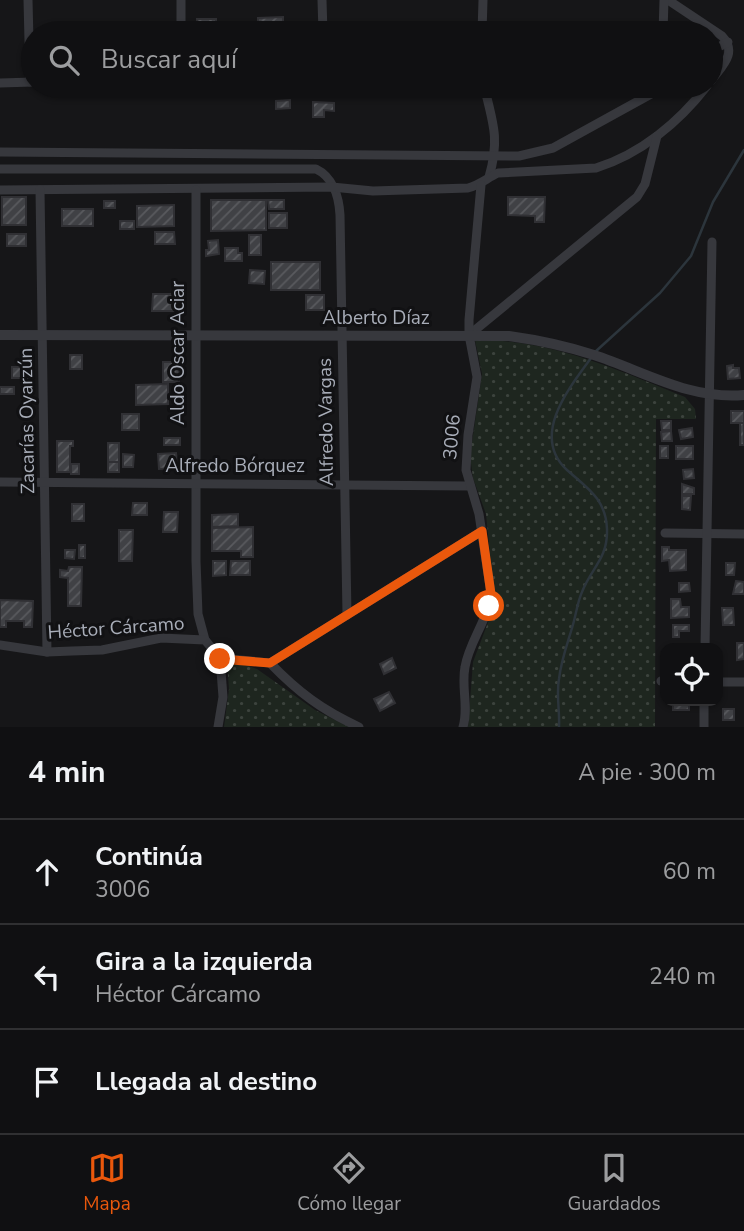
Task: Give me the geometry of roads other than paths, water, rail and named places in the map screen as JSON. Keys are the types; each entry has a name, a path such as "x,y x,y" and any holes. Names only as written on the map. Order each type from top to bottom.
{"street":[{"path":"29,0 30,21"},
{"path":"181,0 181,21"},
{"path":"322,0 323,21"},
{"path":"482,0 482,21"},
{"path":"664,21 666,0 699,21"},
{"path":"723,37 728,42 730,51 723,65"},
{"path":"723,45 728,42"},
{"path":"0,83 21,82"},
{"path":"487,98 495,131 494,155 489,177"},
{"path":"0,152 519,156 553,148 644,98"},
{"path":"0,190 332,187 373,191 468,188 481,185 498,173 596,168 631,153 657,136 688,110 698,98"},
{"path":"469,335 637,197 645,184 657,136"},
{"path":"0,169 316,169 330,177 332,187"},
{"name":"3006","path":"463,727 466,703 465,664 489,606 491,594 482,531 469,486 466,456 477,377 469,335 481,185"},
{"name":"Alfredo Vargas","path":"332,187 339,202 347,615"},
{"name":"Zacarías Oyarzún","path":"40,190 47,652"},
{"name":"Aldo Oscar Aciar","path":"196,190 198,614 205,640"},
{"path":"705,643 712,242"},
{"name":"Alberto Díaz","path":"0,335 509,336 554,343 708,395 744,395"},
{"name":"Alfredo Bórquez","path":"0,482 469,486"},
{"path":"218,727 223,697 220,659 270,663 482,531"},
{"path":"665,533 744,534"},
{"name":"Héctor Cárcamo","path":"0,645 47,652 102,650 161,638 205,640 220,659"},
{"path":"270,663 299,693 317,706 359,727"},
{"path":"723,682 744,682"},
{"path":"704,706 704,727"}],"waterway":[{"path":"595,352 660,293 691,256 713,202 744,150"},
{"path":"559,727 558,685 563,659 580,596 605,548 607,529 599,502 557,457 552,442 553,428 564,398 591,358"}]}
